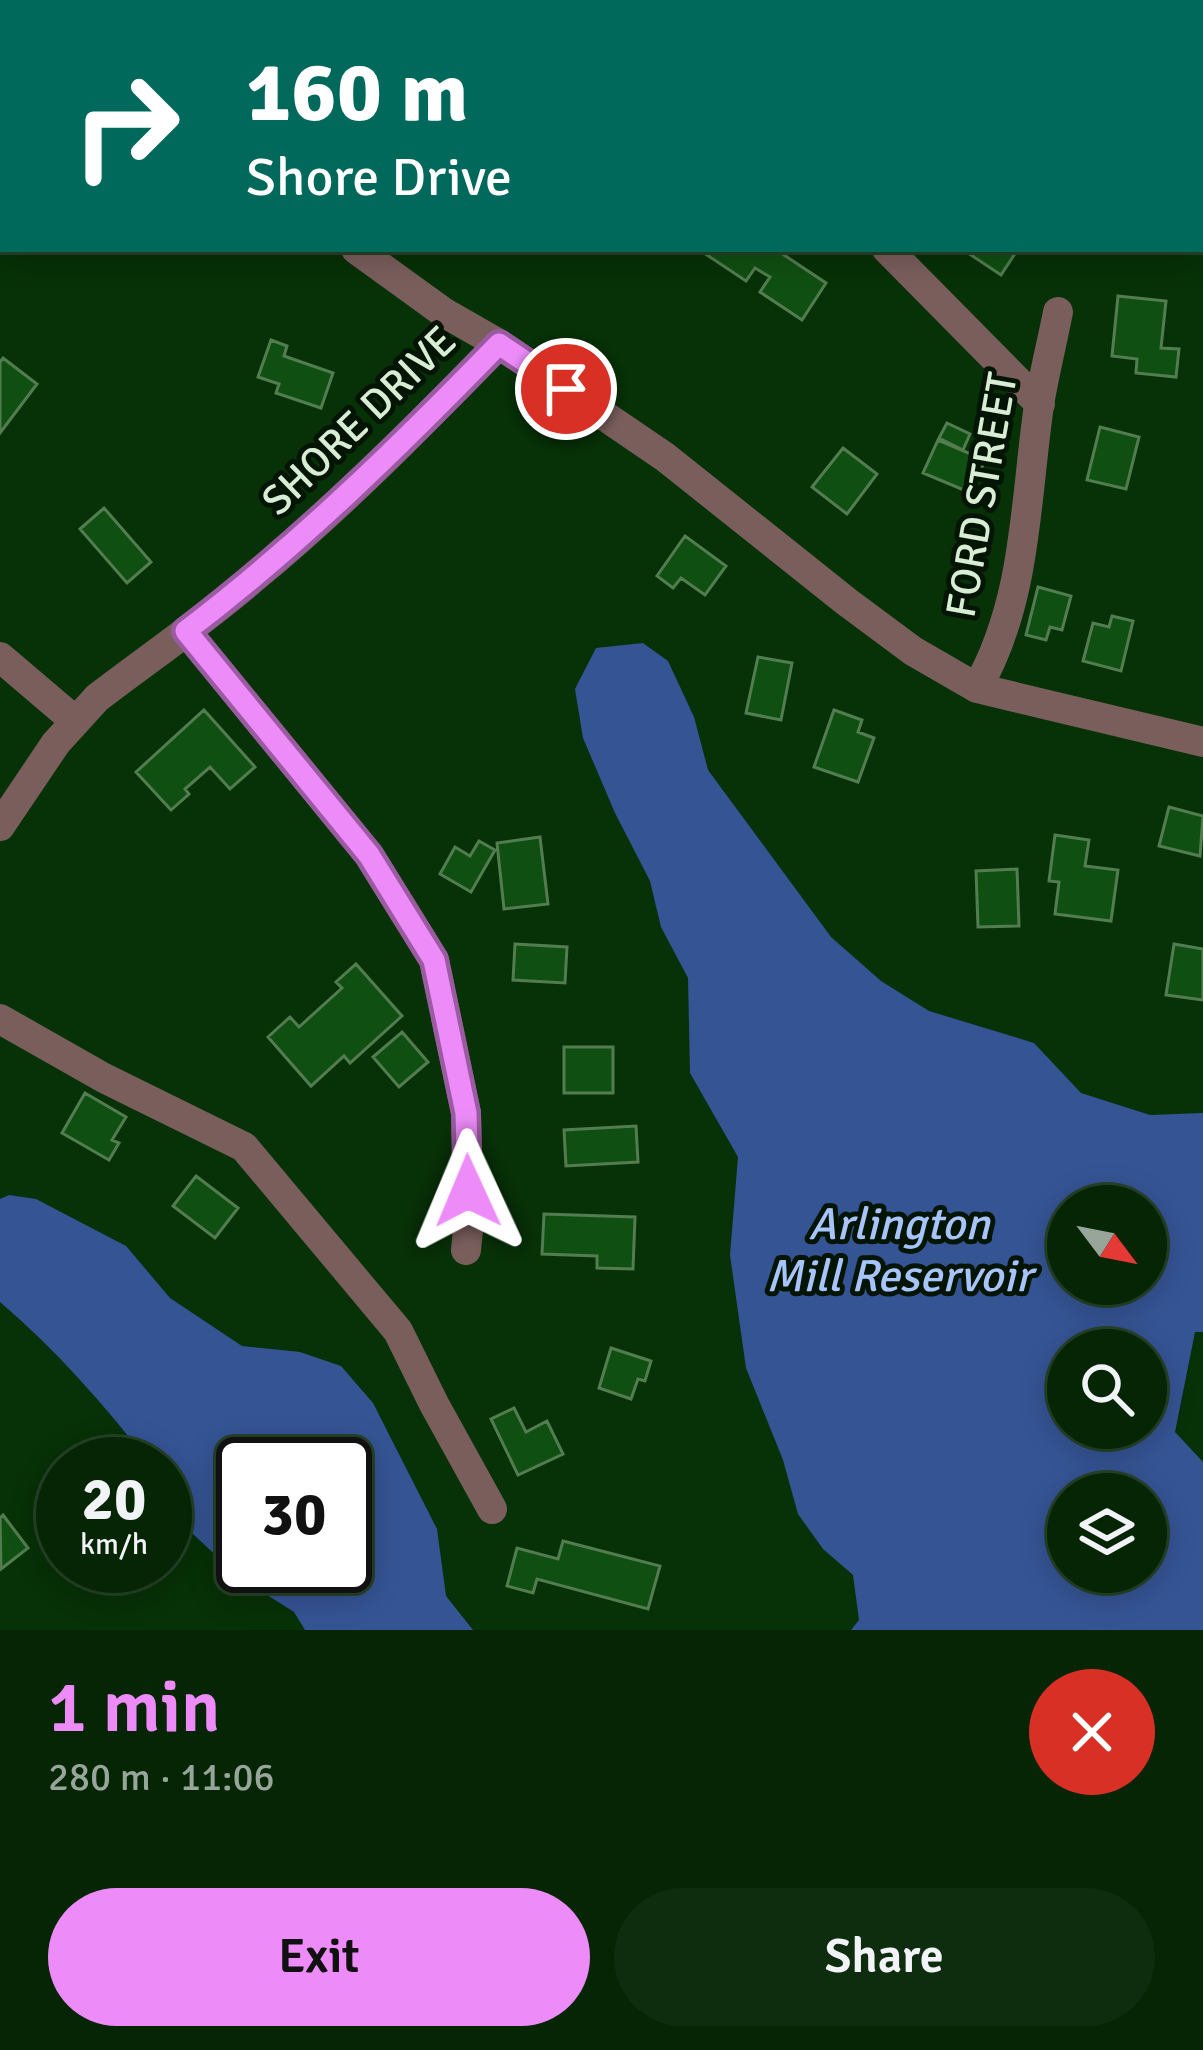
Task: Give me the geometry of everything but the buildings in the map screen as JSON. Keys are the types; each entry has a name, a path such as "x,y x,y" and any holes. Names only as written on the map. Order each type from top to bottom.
{"street":[{"path":"360,252 443,312 499,344"},
{"path":"890,252 1040,404"},
{"name":"FORD STREET","path":"976,688 994,658 1012,598 1058,312"},
{"name":"SHORE DRIVE","path":"0,826 74,720 250,582 440,406 499,344 665,457 913,652 976,688 1203,742"},
{"path":"186,631 369,855 434,960 466,1113 466,1250"},
{"path":"0,657 74,720"},
{"path":"0,1019 244,1148 398,1330 492,1509"}],"water":[{"name":"Arlington Mill Reservoir","path":"643,643 668,661 694,717 708,770 831,937 881,981 929,1011 1034,1043 1081,1093 1150,1115 1203,1113 1203,1332 1195,1332 1175,1432 1203,1462 1203,1630 851,1630 859,1620 853,1575 823,1549 798,1514 783,1460 746,1368 730,1255 738,1157 690,1073 688,978 661,927 650,881 583,738 575,689 596,648"},
{"path":"9,1195 36,1199 126,1246 170,1298 242,1346 300,1352 341,1366 373,1403 437,1529 446,1596 473,1630 305,1630 294,1612 264,1593 372,1593 372,1437 216,1437 216,1556 192,1533 192,1437 128,1437 79,1379 0,1302 0,1199"}],"route":[{"path":"468,1191 466,1113 434,960 369,855 186,631 312,527 499,344 566,389"}]}
